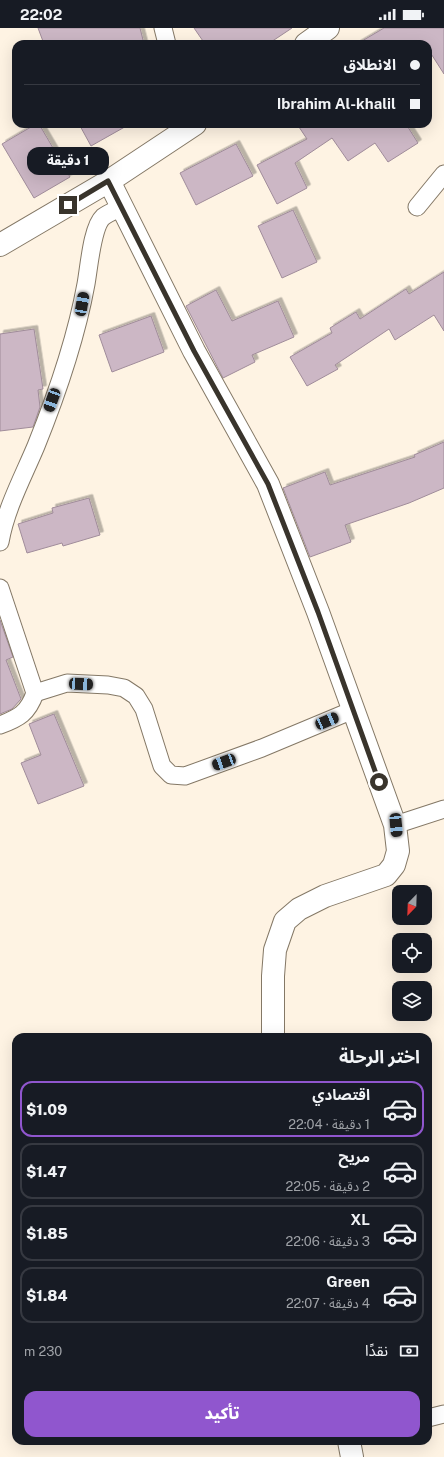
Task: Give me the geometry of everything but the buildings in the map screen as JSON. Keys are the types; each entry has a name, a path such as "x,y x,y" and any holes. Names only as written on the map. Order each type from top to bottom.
{"street":[{"path":"163,28 165,40"},
{"path":"312,40 328,28"},
{"path":"0,245 108,181 185,128"},
{"path":"417,207 444,174"},
{"path":"108,181 194,351 268,484 318,612 352,710 396,825 398,851 394,865 386,875 325,896 299,909 285,921 275,950 273,976 273,1033"},
{"path":"1,534 64,371 82,304 96,229 103,217 122,207"},
{"path":"0,588 35,693 31,703 24,713 0,725"},
{"path":"35,693 67,683 108,685 124,688 136,696 144,709 162,766 171,774 186,776 262,748 352,710"},
{"path":"396,825 444,809"},
{"path":"432,1417 444,1414"},
{"path":"350,1445 352,1457"}],"route":[{"path":"68,205 108,181 194,351 268,484 318,612 379,782"}]}
